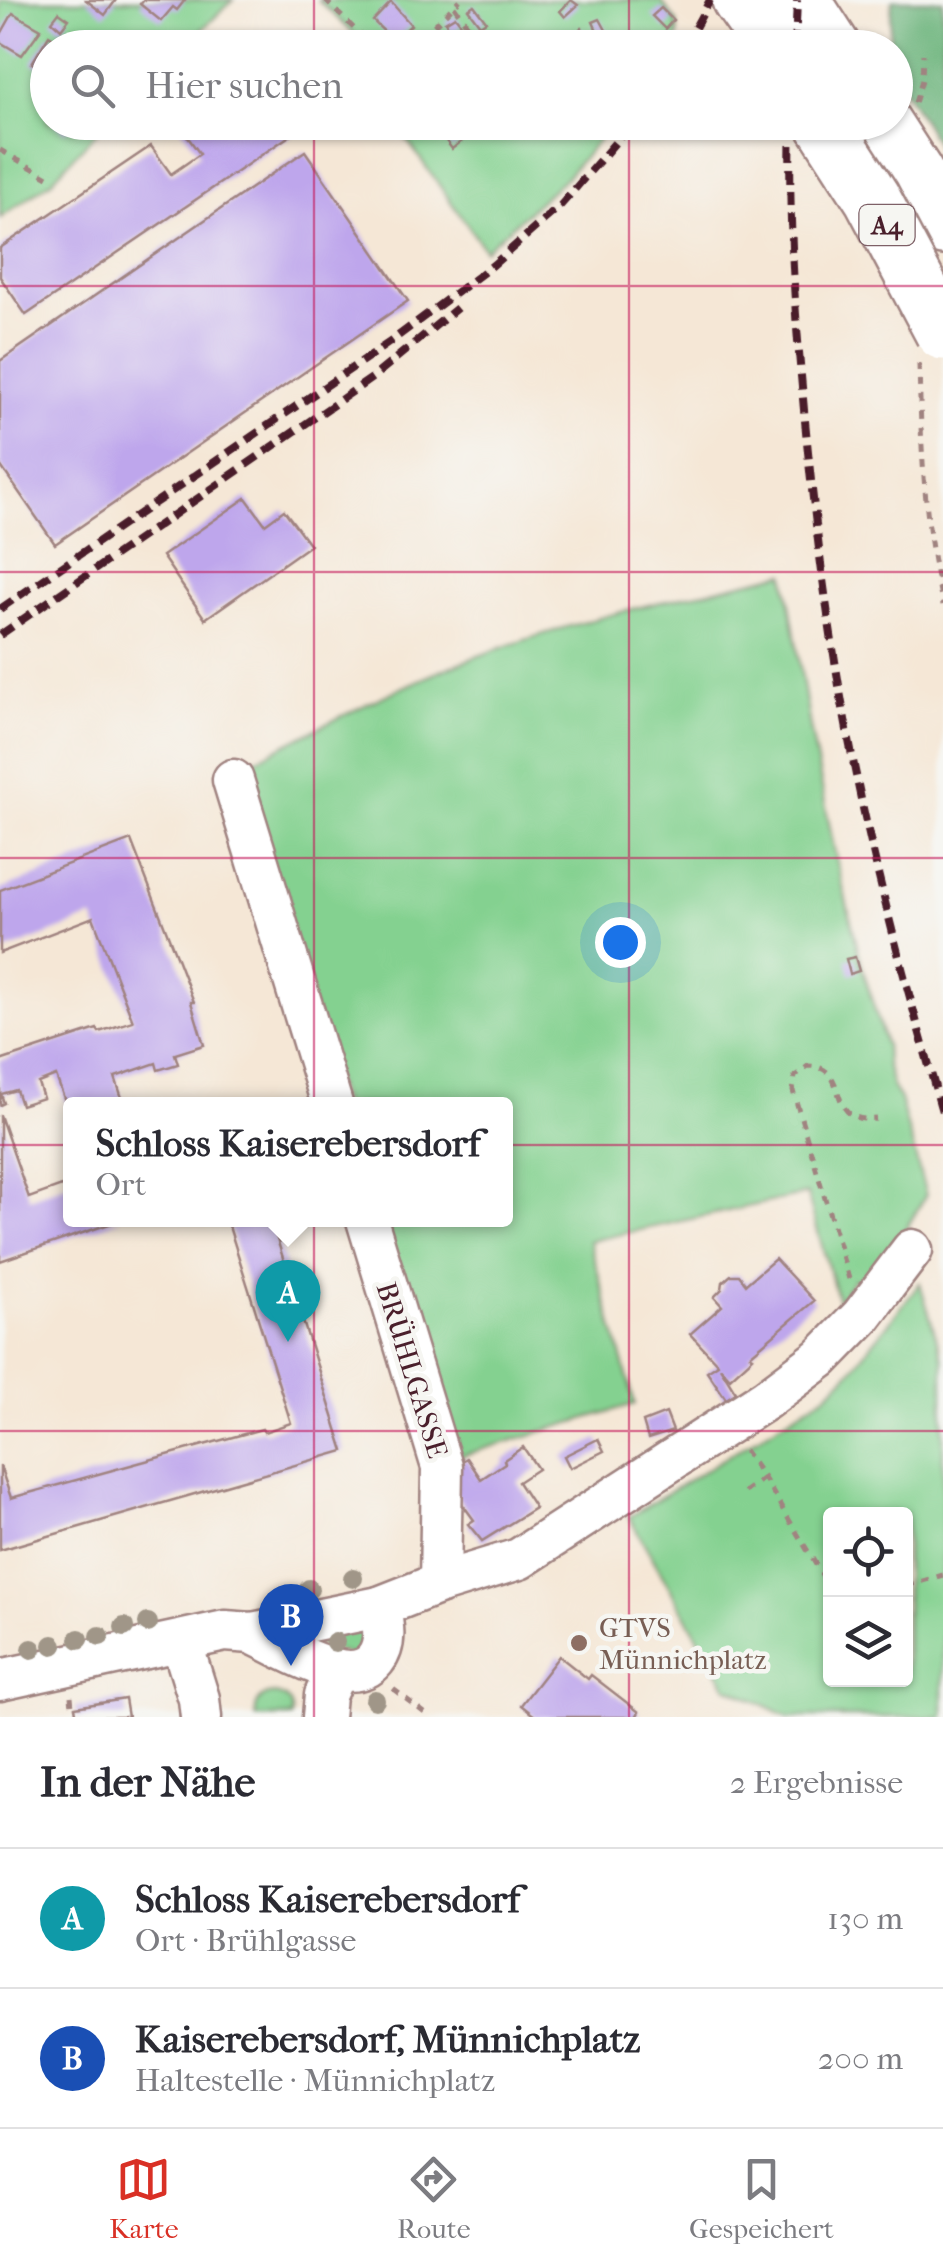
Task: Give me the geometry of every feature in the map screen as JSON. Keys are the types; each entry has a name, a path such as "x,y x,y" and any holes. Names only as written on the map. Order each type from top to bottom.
{"highway":[{"path":"740,0 761,30"},
{"path":"802,0 821,30"},
{"name":"A4","path":"835,140 872,198 939,323"},
{"name":"A4","path":"894,140 943,227"}],"street":[{"path":"233,780 330,1097"},
{"name":"BRÜHLGASSE","path":"369,1227 442,1466 440,1584"},
{"path":"0,1680 225,1632 252,1633 379,1608 519,1558 766,1399 821,1358 860,1317 912,1250"},
{"path":"252,1633 336,1671 351,1672 368,1667 378,1656 384,1626 379,1608"},
{"path":"181,1641 201,1717"},
{"path":"324,1717 325,1694 336,1671"}],"path":[{"path":"325,0 356,30"},
{"path":"429,30 460,0"},
{"path":"454,6 471,30"},
{"path":"0,150 48,178"},
{"path":"939,323 925,321 919,374 927,506 943,605"},
{"path":"860,1317 793,1091 795,1076 808,1066 824,1067 832,1075 842,1105 849,1113 876,1120"},
{"path":"740,1444 823,1576"},
{"path":"744,1492 764,1478"},
{"path":"913,1584 943,1576"}],"green space":[{"path":"0,0 233,0 202,30 30,30 30,140 89,140 50,182 0,218"},
{"path":"318,0 660,0 677,22 678,30 350,30"},
{"path":"892,0 943,0 943,155 913,105 913,30 890,30"},
{"path":"407,140 598,140 565,178 485,250"},
{"path":"785,573 836,858 885,1044 892,1086 900,1100 926,1195 900,1239 864,1286 854,1279 838,1301 807,1194 589,1241 635,1404 450,1459 379,1227 513,1227 513,1097 340,1097 239,768 403,687 470,659 609,615"},
{"path":"920,1283 943,1360 943,1717 789,1717 727,1687 629,1517 826,1395 850,1372"},
{"path":"360,1627 364,1639 357,1658 305,1639"},
{"path":"274,1694 288,1701 292,1717 256,1717 259,1701"}],"building":[{"path":"86,0 116,0 105,15"},
{"path":"143,0 185,0 161,21 140,4"},
{"path":"571,0 578,5 565,17 560,11"},
{"path":"391,2 411,25 406,30 382,30 373,21"},
{"path":"474,5 486,21 480,25 468,9"},
{"path":"661,8 673,20 665,29 652,16"},
{"path":"59,12 69,19 61,29 52,21"},
{"path":"13,13 41,29 30,30 30,44 22,55 0,42"},
{"path":"455,16 462,25 451,30 445,22"},
{"path":"600,19 606,30 597,30 593,22"},
{"path":"190,140 284,140 26,315 0,277 0,248 151,146 171,174 200,154"},
{"path":"445,140 463,140 452,149"},
{"path":"305,151 408,301 55,544 0,465 0,361"},
{"path":"246,498 265,524 284,510 310,545 205,619 162,556"},
{"path":"131,840 194,1002 204,1045 175,1054 178,1064 158,1070 156,1063 115,1077 122,1097 64,1097 56,1076 38,1083 43,1098 21,1105 16,1090 1,1094 4,1103 0,1105 0,1061 133,1021 93,917 0,953 0,890"},
{"path":"855,957 859,971 850,974 846,959"},
{"path":"0,1115 29,1198 63,1186 63,1227 100,1227 0,1261"},
{"path":"229,1227 273,1227 344,1451 0,1550 0,1466 11,1498 291,1423"},
{"path":"775,1259 814,1301 750,1355 753,1357 730,1378 720,1367 736,1393 726,1399 707,1371 718,1364 690,1334 722,1306 714,1297 723,1282 731,1275 739,1275 746,1284"},
{"path":"666,1413 673,1431 648,1439 643,1422"},
{"path":"598,1439 604,1451 570,1468 564,1456"},
{"path":"523,1447 538,1469 518,1482 535,1508 482,1541 468,1524 474,1520 453,1491 453,1467 467,1458 481,1479"},
{"path":"559,1656 639,1712 636,1717 536,1717 521,1705"},
{"path":"125,1699 128,1717 77,1717 75,1707"}],"railway":[{"path":"694,30 710,0"},
{"path":"796,30 797,0"},
{"path":"0,609 390,342 493,265 560,206 617,140"},
{"path":"791,140 796,321 829,625 875,859 943,1115"},
{"path":"0,635 372,378 457,308"}],"place":[{"name":"Schloss Kaiserebersdorf","path":"288,1342"},
{"name":"GTVS Münnichplatz","path":"579,1643"},
{"name":"Kaiserebersdorf, Münnichplatz","path":"291,1666"}]}
